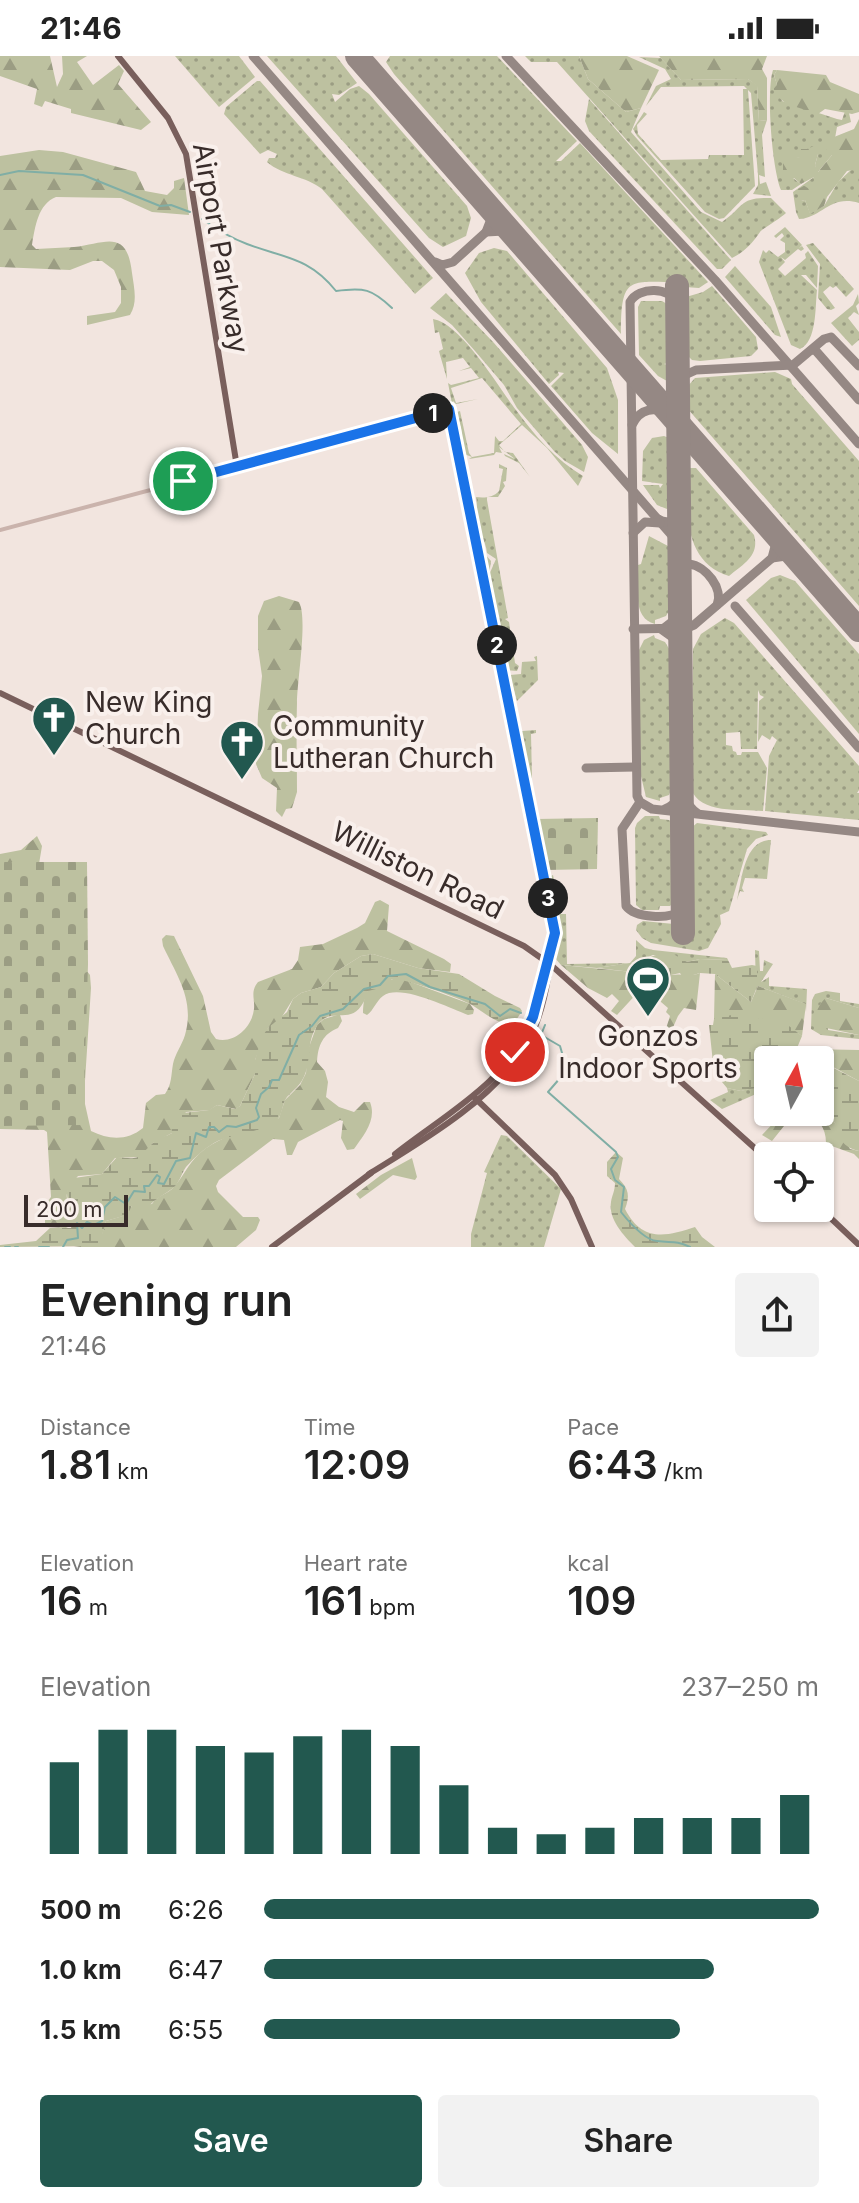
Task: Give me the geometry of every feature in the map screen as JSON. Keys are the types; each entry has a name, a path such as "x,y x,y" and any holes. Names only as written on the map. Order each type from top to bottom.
{"main road":[{"name":"Airport Parkway","path":"118,56 168,118 186,154 237,467"},
{"path":"237,467 449,409 555,933 555,946 540,1005 515,1052 496,1075 475,1097 418,1143 369,1174 272,1247"},
{"name":"Williston Road","path":"0,693 517,942 549,963 754,1147"},
{"path":"475,1097 560,1180 592,1247"},
{"path":"834,1221 859,1245"}],"street":[{"path":"0,530 237,467"}],"green space":[{"path":"0,56 50,56 57,87 63,74 62,56 87,56 77,62 93,85 119,65 124,71 118,84 151,122 141,130 71,113 71,109 45,101 42,107 34,104 37,89 0,76"},
{"path":"175,56 239,56 255,77 219,107"},
{"path":"267,56 336,56 357,83 339,95 332,94 335,102 350,89 359,86 369,94 467,206 471,218 466,236 443,247 429,238"},
{"path":"390,56 497,56 577,141 556,161 561,161 580,143 708,282 699,288 685,287 685,282 632,285 623,300 621,334 394,74 386,62"},
{"path":"525,56 579,56 588,79 626,112 641,108 631,132 701,212 722,222 747,201 771,198 786,213 732,258 557,62 531,62"},
{"path":"579,56 627,56 659,70 641,108 626,112 588,79"},
{"path":"659,56 767,56 762,69 767,78 767,120 759,121 757,86 748,79 681,80"},
{"path":"639,57 661,58 681,80 748,79 757,85 759,121 767,120 762,135 765,177 759,175 760,184 766,182 771,196 753,194 758,185 758,175 751,93 748,90 755,186 724,218 719,219 705,212 633,129 644,112 647,114 637,125 638,134 661,160 744,155 743,89 747,89 744,86 661,87 646,106 656,86 671,79 665,69"},
{"path":"773,70 777,70 774,75 782,101 842,120 845,111 849,113 851,122 837,127 832,155 817,173 815,165 818,154 791,159 793,178 801,184 792,190 781,190 775,165 770,111"},
{"path":"777,70 826,75 830,82 859,94 859,112 852,114 825,109 818,114 787,104 774,94"},
{"path":"257,81 433,278 415,294 322,189 267,162 277,154 268,150 260,154 224,114 226,107"},
{"path":"589,99 731,260 722,269 717,269 589,131 585,121"},
{"path":"859,119 859,169 847,171 827,197 824,206 810,214 805,200 801,201 798,189 814,184 814,177 801,184 794,178 789,181 783,173 783,149 790,148 792,158 800,157 801,149 814,146 818,154 815,165 818,172 832,155 822,145 824,141 854,129"},
{"path":"39,150 63,152 136,172 145,191 167,195 174,188 174,181 184,178 189,215 152,212 121,198 56,197 45,205 38,217 32,245 36,249 113,242 125,249 135,295 130,315 87,325 87,316 115,312 121,303 121,287 114,270 102,261 93,261 70,270 0,267 0,156"},
{"path":"853,168 859,169 859,203 833,204 799,219 793,192 814,177 815,184 801,201 805,200 810,213 824,206 838,182"},
{"path":"785,227 802,245 799,248 802,246 804,249 798,249 785,260 781,257 785,262 778,269 785,276 806,258 808,251 818,266 817,288 806,275 801,275 817,290 810,339 800,349 791,345 759,262 763,250 766,253 769,250 778,257 785,252 785,243 780,240 784,236 782,233 776,238 774,236"},
{"path":"813,243 854,289 846,297 836,286 830,286 823,292 835,308 831,310 818,298 820,264 806,245"},
{"path":"494,248 507,251 607,368 618,400 618,454 592,433 551,386 564,373 558,372 559,375 549,384 481,302 465,273 479,253"},
{"path":"735,266 771,307 781,337 775,335 725,277"},
{"path":"712,286 756,337 758,349 751,356 700,361 688,356 686,297"},
{"path":"446,293 494,343 582,445 588,457 584,472 554,451 475,351 452,325 430,308"},
{"path":"858,294 859,303 856,306 859,315 854,312 848,318 859,332 859,340 852,346 831,323 853,305"},
{"path":"641,301 662,301 667,304 668,363 664,364 668,365 667,381 658,376 639,355 638,307"},
{"path":"433,319 444,323 467,344 538,438 583,476 578,486 547,448 522,425 499,445 504,451 499,447 502,453 469,459 494,453 495,436 503,441 521,424 482,378 451,388 456,403 478,399 456,404 453,401 452,404 448,383 451,385 479,378 471,368 459,371 470,367 463,358 446,362 447,379 439,351 443,349 439,332 435,333"},
{"path":"775,372 791,379 792,384 859,461 859,606 687,408 687,387 695,378"},
{"path":"460,411 469,453 472,457 464,454 461,427 455,416"},
{"path":"652,438 669,438 667,509 657,505 643,485 659,485 660,488 663,484 642,481 643,451"},
{"path":"506,452 513,453 530,477 519,463 505,456 515,459"},
{"path":"499,464 507,468 506,481 503,482 505,486 498,497 488,497 499,491 503,469 499,468"},
{"path":"688,468 696,468 754,535 755,549 752,554 729,576 702,559 695,546 688,516"},
{"path":"475,497 474,519 484,553 491,561 489,575 496,559 487,553 476,516 476,497 487,497 508,618 505,619 509,622 515,663 519,666 517,671 505,670 470,500"},
{"path":"649,536 668,546 670,609 666,616 655,620 655,624 642,615 638,600 638,565 641,564"},
{"path":"780,575 795,581 859,654 859,734 746,600 771,578"},
{"path":"279,596 299,602 302,621 297,703 297,792 292,808 286,809 282,817 276,811 277,788 262,778 256,764 262,676 258,616 264,601"},
{"path":"725,618 734,623 859,766 859,820 765,811 769,756 777,740 762,735 758,742 759,701 764,697 758,690 757,749 741,749 740,732 726,733 726,745 732,746 737,755 758,752 767,768 763,811 722,809 703,803 696,797 691,789 693,649 701,634"},
{"path":"654,635 665,642 671,652 673,785 669,795 660,798 660,801 646,797 640,772 639,650 644,640"},
{"path":"537,656 538,680 517,701 510,675 521,674 522,662 536,661 534,657"},
{"path":"536,730 531,734 532,778 528,781 519,734"},
{"path":"645,816 659,816 673,824 674,902 670,906 660,906 659,910 642,910 636,905 635,828"},
{"path":"598,818 597,869 547,870 536,819"},
{"path":"697,823 766,832 768,835 756,839 747,849 729,911 720,915 721,924 708,948 699,951 651,943 636,930 643,921 674,924 674,933 692,933 691,828"},
{"path":"37,836 42,846 39,864 0,865 0,854 21,850"},
{"path":"771,840 767,879 745,878 744,892 740,891 737,900 750,853 755,846"},
{"path":"0,862 87,862 88,964 83,1125 0,1126"},
{"path":"553,875 561,914 566,914 567,964 629,963 597,968 561,965 555,958 556,924 547,878"},
{"path":"380,900 389,905 387,931 444,959 451,964 450,972 418,968 373,954 361,956 334,973 321,987 301,993 293,999 280,1020 268,1028 255,1060 255,1074 240,1106 236,1109 217,1105 210,1110 186,1112 172,1133 153,1143 141,1157 115,1158 102,1174 78,1176 67,1192 74,1224 66,1228 45,1227 45,1205 51,1197 47,1132 0,1129 0,1051 86,970 90,975 91,988 85,1104 91,1131 111,1137 131,1135 143,1128 146,1103 156,1095 165,1094 188,1022 183,989 163,946 162,939 166,935 174,936 203,996 211,1032 216,1039 230,1039 246,1028 253,1016 253,992 258,982 292,969 298,960 300,947 323,944 365,923 375,902"},
{"path":"636,940 653,950 728,960 687,962 653,955 630,963 636,956"},
{"path":"755,950 759,951 760,971 763,971 764,960 773,964 761,982 769,977 769,986 807,989 806,1012 805,1004 758,986 756,990"},
{"path":"662,953 675,955 687,962 728,960 732,968 757,966 757,987 751,1002 715,974 700,973 683,978 680,973 671,975 669,988 654,982 650,971 641,971 634,986 625,986 632,972 597,968 636,962"},
{"path":"373,954 418,968 459,974 522,1011 513,1025 507,1024 456,998 392,979 380,988 368,991 357,1011 330,1016 317,1026 304,1077 285,1099 277,1120 210,1145 186,1167 175,1186 149,1206 132,1206 127,1215 106,1221 97,1246 0,1247 36,1241 50,1228 71,1228 75,1217 67,1193 74,1178 102,1174 117,1157 138,1157 155,1141 172,1133 171,1120 175,1114 209,1110 217,1105 235,1109 240,1106 255,1074 255,1060 262,1037 287,1012 293,999 321,987 334,973 361,956"},
{"path":"561,965 633,972 625,985 641,971 650,971 668,987 671,975 700,973 696,1010 684,1008 667,1041 663,1038 670,1016 666,1012 668,1008 647,990 644,993 640,990 617,1015 611,1011 619,1001 612,994 607,998 588,988"},
{"path":"715,974 751,1002 758,986 806,1004 802,1036 771,1021 714,1019"},
{"path":"400,978 470,1004 473,1014 468,1015 401,992 383,996 367,1015 363,1013 365,996 370,989 382,982"},
{"path":"826,991 840,993 840,1001 859,1004 859,1008 826,998 828,1030 859,1035 859,1039 821,1035 811,1029 812,1000 815,994"},
{"path":"826,998 859,1008 859,1035 817,1026 817,1010"},
{"path":"736,1014 785,1023 802,1036 798,1046 754,1046 754,1088 741,1091 727,1088 717,1076 709,1025 713,1025 714,1019"},
{"path":"337,1015 342,1021 322,1041 317,1062 325,1071 328,1082 326,1097 339,1107 354,1112 364,1102 370,1102 371,1121 354,1149 347,1150 341,1138 343,1121 340,1120 298,1142 292,1155 287,1155 284,1140 273,1139 219,1180 216,1186 218,1192 243,1217 258,1217 260,1220 256,1230 236,1247 74,1247 97,1242 106,1221 126,1215 132,1206 152,1204 172,1189 195,1158 208,1147 279,1118 285,1100 300,1085 306,1073 308,1050 317,1025"},
{"path":"834,1050 859,1050 859,1081 834,1068"},
{"path":"834,1068 859,1081 859,1151 842,1142 835,1123"},
{"path":"727,1088 741,1091 754,1088 754,1095 722,1109 710,1100 728,1092"},
{"path":"835,1123 850,1149 859,1151 859,1159 834,1147 834,1142 826,1142 822,1126 834,1126"},
{"path":"771,1126 784,1126 772,1141 762,1135"},
{"path":"501,1135 507,1136 561,1189 544,1247 471,1247 471,1234 487,1173 484,1172"},
{"path":"616,1152 623,1158 619,1179 628,1193 625,1209 639,1227 647,1232 664,1234 695,1227 715,1247 635,1247 612,1215 615,1183 607,1176 607,1162"},
{"path":"412,1158 415,1180 393,1175 360,1199 356,1194 381,1175"}],"waterway":[{"path":"0,175 19,171 83,175 160,206 171,205 190,212"},
{"path":"202,219 241,242 306,265 336,291 367,291 392,308"},
{"path":"63,1247 67,1240 78,1238 77,1223 82,1228 87,1222 94,1225 102,1221 105,1207 115,1197 126,1204 134,1191 145,1192 144,1186 149,1186 157,1175 160,1177 158,1183 164,1184 176,1161 190,1158 196,1133 206,1137 209,1127 219,1132 227,1126 236,1127 257,1120 256,1108 261,1094 272,1080 279,1080 299,1035 320,1016 343,1009 364,989 380,985 388,976 406,974 430,987 485,1004 500,1016 510,1009 521,1013"},
{"path":"545,1025 541,1035 560,1046 567,1070 548,1092 616,1152 618,1157 611,1169 615,1180 624,1187 621,1212 647,1237 690,1247"},
{"path":"5,1247 10,1247"},
{"path":"39,1247 49,1247"}],"taxiway":[{"path":"253,56 682,547"},
{"path":"506,56 715,280 859,444"},
{"path":"435,262 442,265 453,262 486,232 491,219 484,201"},
{"path":"486,232 504,231 520,242"},
{"path":"677,303 668,294 654,290 640,293 630,302 637,796 640,802 652,809 859,832"},
{"path":"678,385 685,375 696,370 793,365 824,339 831,337 859,366"},
{"path":"812,350 859,400"},
{"path":"632,425 639,415 648,410 671,415"},
{"path":"658,519 666,522 672,520 679,507"},
{"path":"633,533 645,522 660,523"},
{"path":"633,629 687,628 694,625 772,558 776,543 770,528"},
{"path":"772,558 786,556 802,564"},
{"path":"680,574 689,564 702,569 716,586 717,605"},
{"path":"664,628 673,621 679,604"},
{"path":"735,606 859,748"},
{"path":"661,629 675,639 681,657"},
{"path":"586,768 635,767"},
{"path":"665,809 676,800 682,777 687,801 697,813"},
{"path":"640,802 622,829 626,906 644,915 669,915 681,910 683,898"},
{"path":"674,812 680,818 682,833"}],"runway":[{"path":"357,56 859,630"},
{"path":"677,286 683,933"}],"place":[{"name":"New King Church","path":"54,757"},
{"name":"Community Lutheran Church","path":"242,781"},
{"name":"Gonzos Indoor Sports","path":"648,1018"}],"route":[{"path":"183,481 449,409 555,933 533,1017 515,1052"}]}
